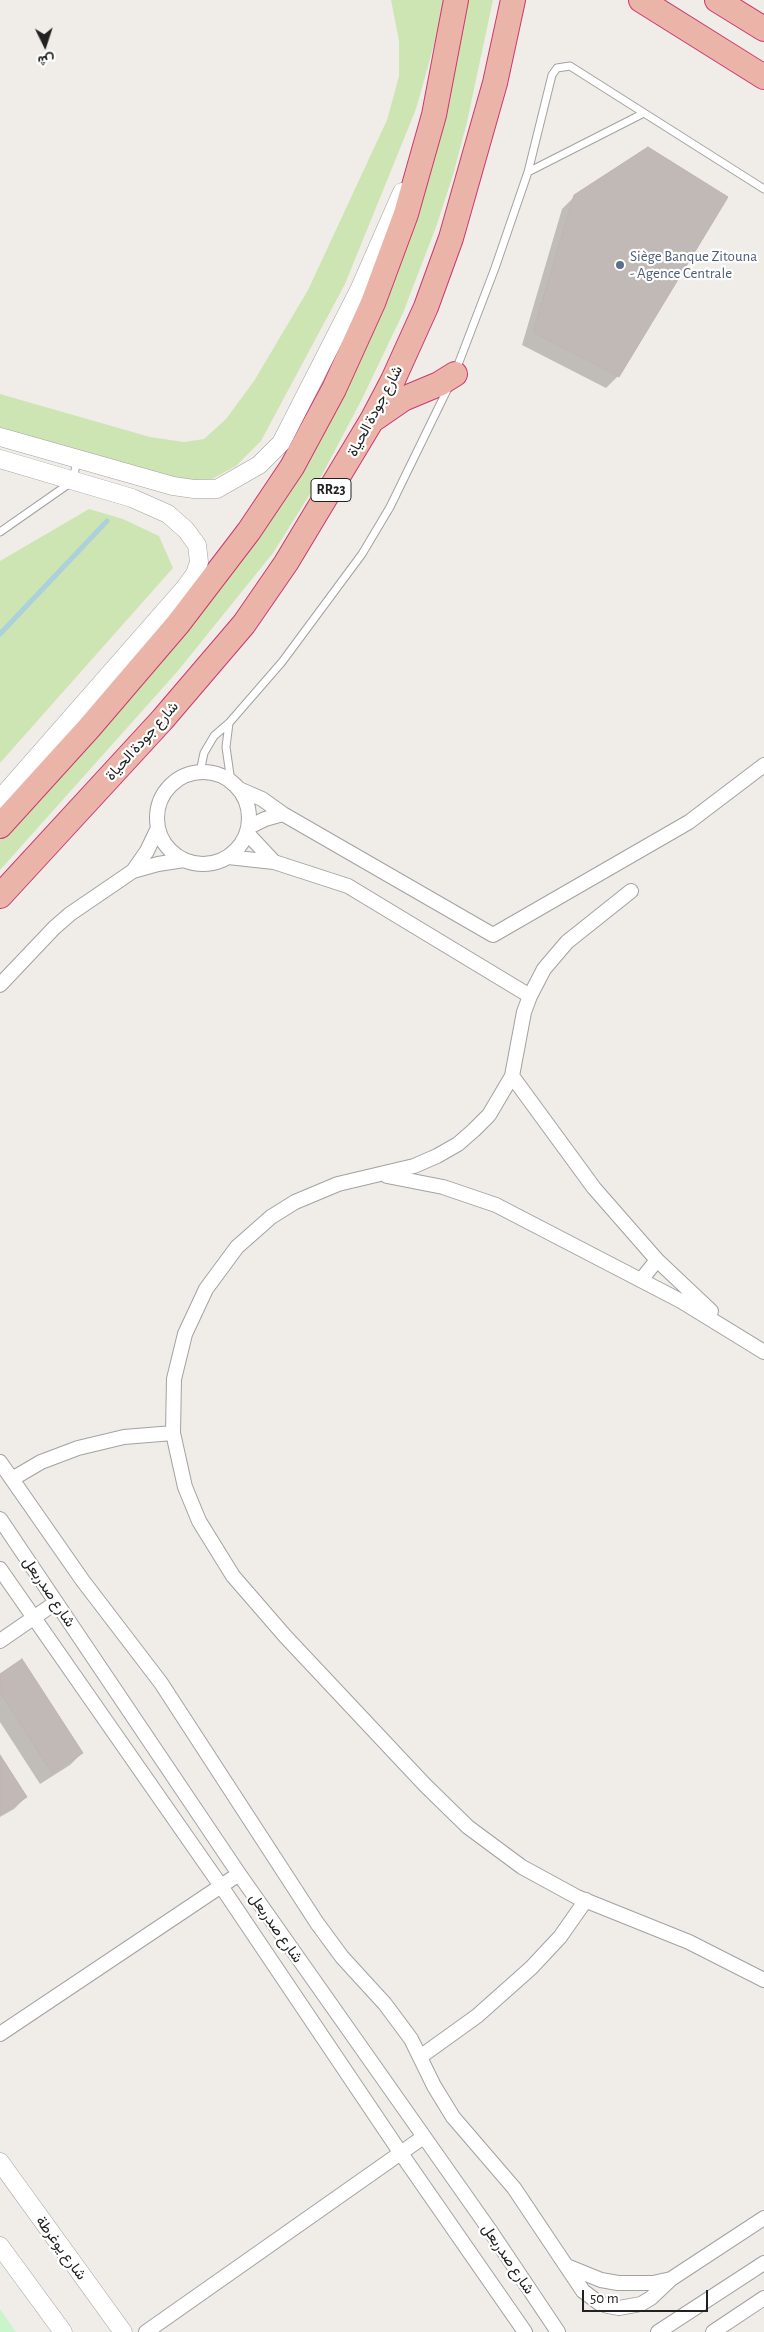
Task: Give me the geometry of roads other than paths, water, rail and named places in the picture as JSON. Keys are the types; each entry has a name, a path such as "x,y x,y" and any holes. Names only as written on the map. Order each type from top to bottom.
{"highway":[{"name":"RR23","path":"0,826 89,728 178,624 249,531 292,467 334,389 373,303 406,214 434,115 456,0"},
{"name":"شارع جودة الحياة","path":"0,896 162,720 244,624 286,563 372,420 393,380 426,307 452,238 495,83 514,0"},
{"path":"641,0 764,77"},
{"path":"717,0 764,29"},
{"path":"372,420 403,399 439,384 455,374"}],"street":[{"path":"0,437 173,486 194,489 218,489 259,465 281,443 359,290 387,229 434,115"},
{"path":"0,459 132,498 168,514 186,530 197,545 199,562 184,589 0,799"},
{"path":"133,871 148,851 158,828 158,811 161,800 168,789 182,778 200,772 214,773 262,799 283,814 493,936 689,822 764,764"},
{"path":"158,828 165,844 184,860 198,864 214,863 228,857 240,847 248,830 248,806 235,785"},
{"path":"248,830 265,819 283,814"},
{"path":"248,830 274,862"},
{"path":"228,857 274,862 348,886 530,996"},
{"path":"0,985 38,942 70,914 133,871 158,864 184,860"},
{"path":"631,891 567,942 544,969 530,996 512,1076 488,1115 458,1144 414,1166 338,1184 295,1202 254,1230 220,1267 206,1289 185,1334 174,1379 174,1433 178,1461 185,1487 199,1521 233,1576 256,1604 425,1785 468,1828 522,1867 586,1900 689,1942 764,1980"},
{"path":"512,1076 594,1188 657,1260 735,1332"},
{"path":"377,1175 421,1181 496,1205 641,1280 735,1332 764,1352"},
{"path":"641,1280 657,1260"},
{"path":"12,1479 41,1462 78,1448 124,1437 174,1433"},
{"path":"0,1462 83,1581 161,1683 322,1929 342,1957 395,2016 411,2039 434,2086 453,2117 514,2188 568,2267 582,2291 598,2303 619,2308 641,2304 651,2298 671,2279 764,2218"},
{"name":"شارع صدربعل","path":"0,1519 239,1874 422,2138 489,2229 558,2332"},
{"name":"شارع صدربعل","path":"0,1569 221,1886 400,2152 525,2332"},
{"path":"0,1641 56,1603"},
{"path":"0,2034 239,1874"},
{"path":"420,2057 483,2010 531,1968 560,1937 586,1900"},
{"path":"146,2332 422,2138"},
{"name":"شارع يوغرطة","path":"0,2162 123,2332"},
{"path":"0,2246 63,2332"},
{"path":"658,2332 764,2263"},
{"path":"568,2267 584,2274 618,2283 653,2283 671,2279"},
{"path":"713,2332 764,2298"}],"lane":[{"path":"200,772 201,762 208,744 229,723 282,662 362,554 390,508 455,374 495,268 528,172 552,75 557,68 570,66 764,189"},
{"path":"528,172 644,112"},
{"path":"0,532 73,481 77,459"},
{"path":"229,723 226,747 235,785"}],"waterway":[{"path":"0,634 107,521"}],"place":[{"name":"Siège Banque Zitouna - Agence Centrale","path":"620,265"}]}
